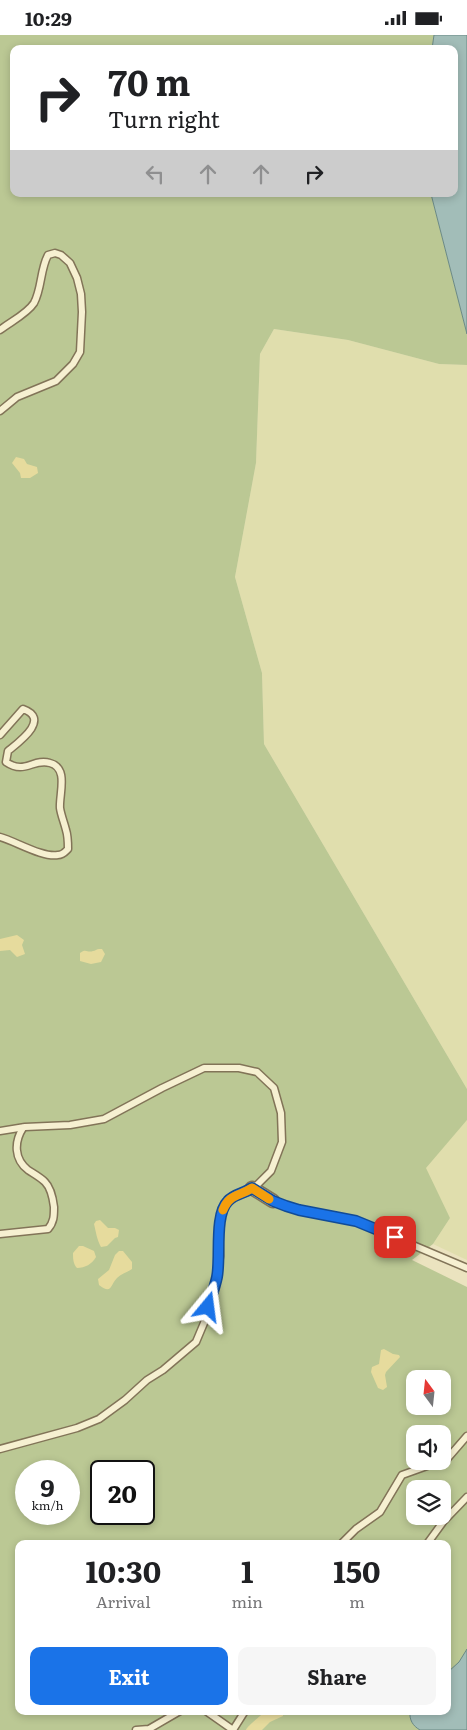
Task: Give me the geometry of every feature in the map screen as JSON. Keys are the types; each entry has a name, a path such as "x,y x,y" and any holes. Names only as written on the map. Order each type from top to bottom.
{"street":[{"path":"252,1188 273,1201"}],"lane":[{"path":"0,330 33,305 38,294 42,269 48,255 55,253 61,255 70,263 81,294 80,352 73,364 56,381 17,397 0,411"},
{"path":"0,735 23,709 30,711 34,717 34,724 27,735 8,751 6,762 14,767 22,768 40,763 50,763 58,768 62,778 60,807 67,831 68,849 63,854 56,856 42,853 0,837"},
{"path":"0,1131 70,1125 104,1119 204,1068 239,1068 256,1072 274,1088 281,1113 282,1142 271,1171 252,1188 226,1202 219,1222 220,1256 217,1277 204,1323 196,1343 99,1419 77,1428 0,1449"},
{"path":"0,1234 48,1229 53,1223 53,1199 48,1186 44,1180 27,1169 17,1153 16,1142 23,1128"},
{"path":"273,1201 299,1210 356,1221 467,1268"},
{"path":"451,1454 467,1436"},
{"path":"345,1540 356,1529 380,1512 402,1475 416,1470"},
{"path":"430,1540 443,1522 467,1497"},
{"path":"136,1730 149,1729 173,1715"},
{"path":"212,1715 233,1730 242,1715"}],"shaded area":[{"path":"274,329 348,340 439,364 467,365 467,1089 264,744 262,673 235,577 256,463 260,354"},
{"path":"467,1120 467,1260 433,1244 450,1218 425,1168"}],"green space":[{"path":"0,35 434,35 433,45 10,45 10,197 432,197 467,334 467,365 439,364 348,340 274,329 260,354 256,463 235,577 262,673 264,744 467,1089 467,1120 426,1168 450,1218 433,1244 412,1260 467,1287 467,1730 0,1730"}],"sand":[{"path":"16,457 24,459 27,464 37,467 38,473 30,478 21,478 20,473 12,463"},
{"path":"17,935 24,940 22,945 25,954 17,957 10,950 0,951 0,939"},
{"path":"102,949 105,954 101,962 91,964 80,961 80,953"},
{"path":"100,1220 108,1228 119,1230 118,1237 107,1246 101,1247 94,1224"},
{"path":"79,1246 94,1251 96,1257 88,1265 77,1268 74,1263 73,1253"},
{"path":"119,1251 123,1251 132,1262 132,1269 119,1277 109,1289 103,1288 99,1285 98,1279 109,1270 115,1255"},
{"path":"384,1349 400,1357 386,1372 387,1387 383,1390 378,1388 371,1372 372,1367 379,1364 381,1350"},
{"path":"261,1715 283,1715 270,1722 262,1730 246,1730"}],"water":[{"path":"434,35 467,35 467,334 432,197 458,197 458,45 433,45"},
{"path":"467,1649 467,1730 420,1730 415,1727 410,1715 451,1715 451,1669 459,1662"}],"slow traffic":[{"path":"223,1210 226,1202 252,1188 269,1199"}],"route":[{"path":"208,1307 217,1277 220,1256 219,1222 226,1202 252,1188 273,1201 286,1206 356,1221 395,1237"}]}
